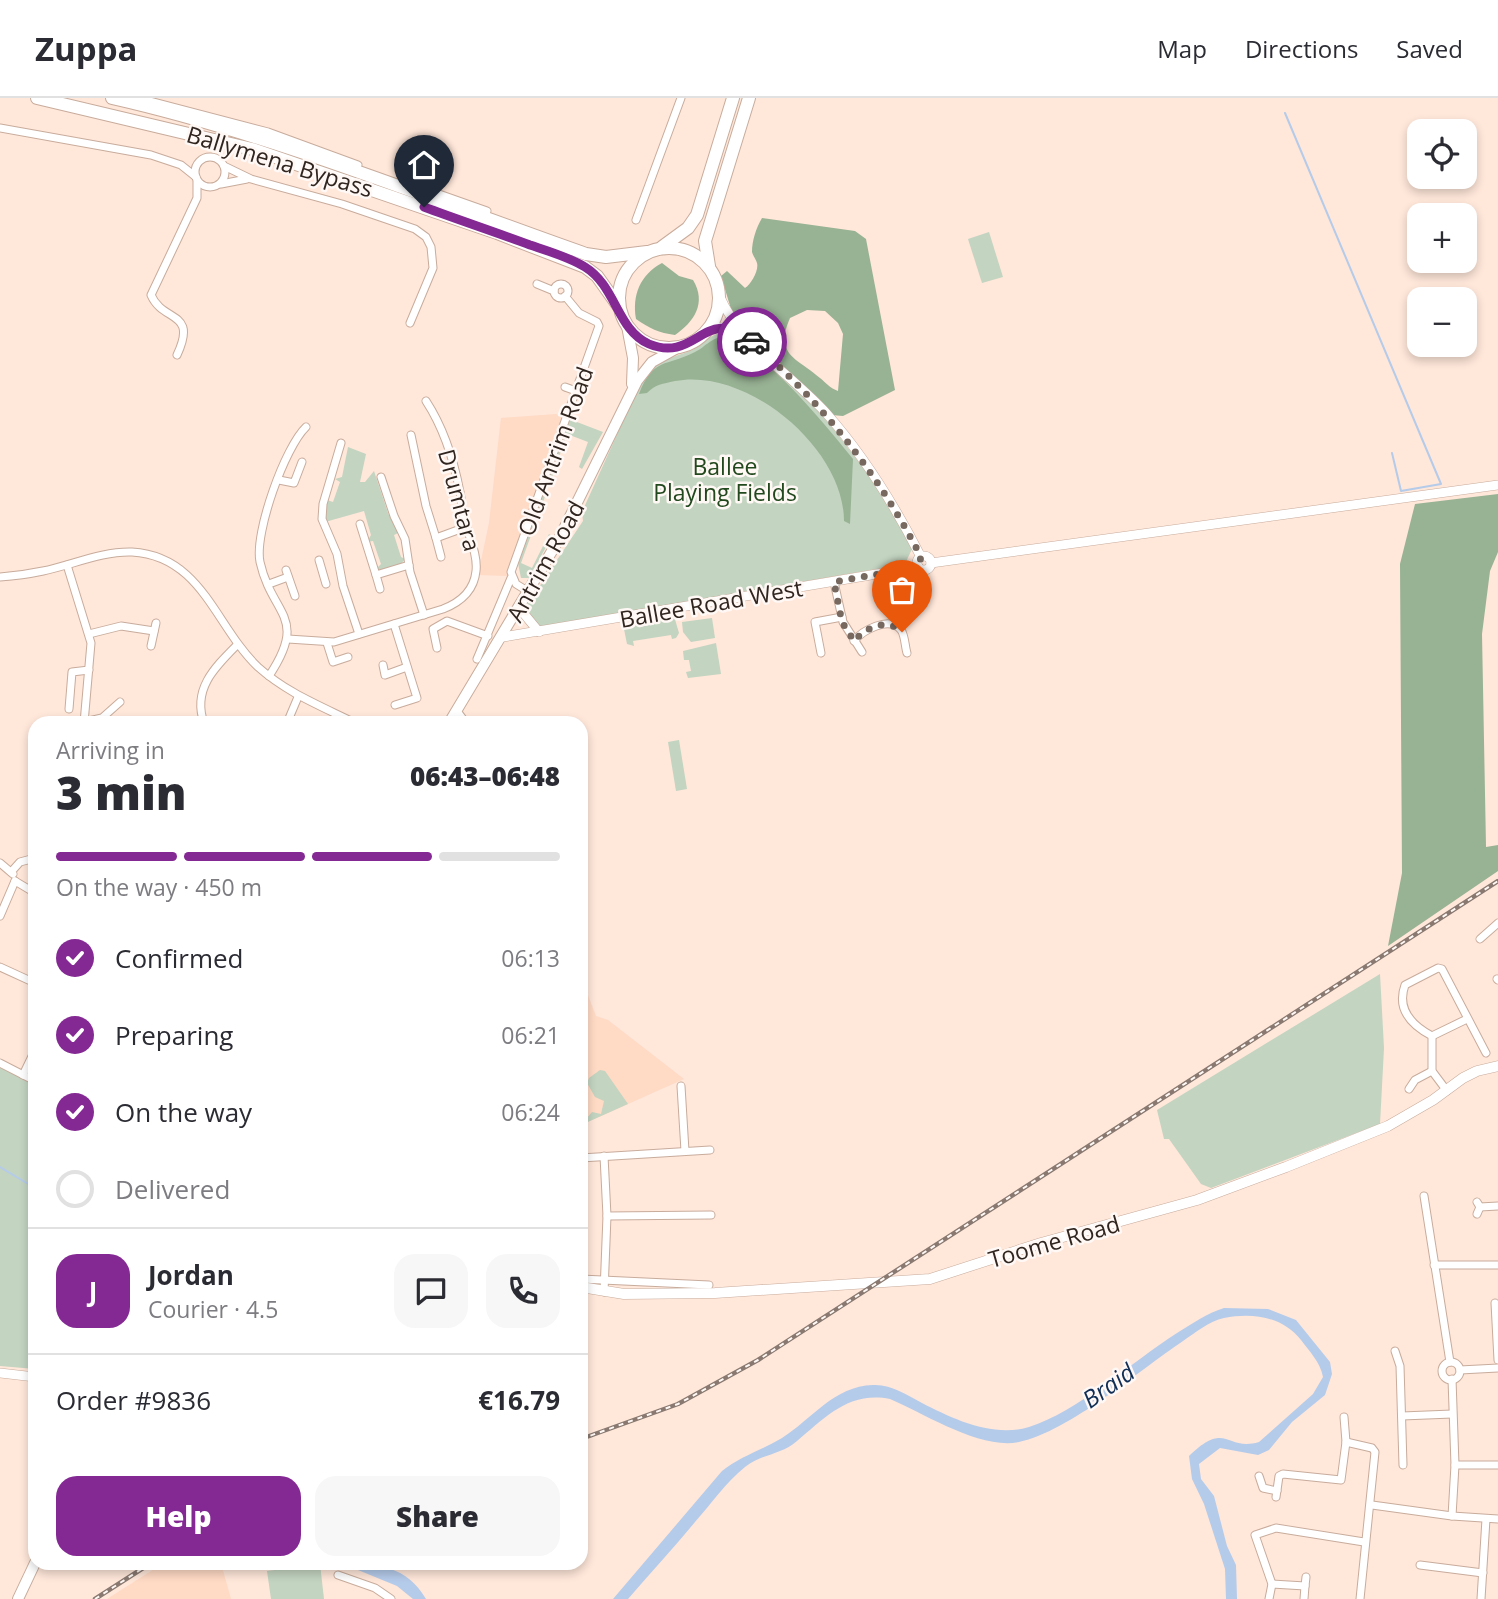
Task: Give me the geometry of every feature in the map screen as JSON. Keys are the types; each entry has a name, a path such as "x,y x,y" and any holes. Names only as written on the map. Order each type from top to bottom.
{"highway":[{"name":"Ballymena Bypass","path":"37,98 252,149 497,233 585,267 597,276 619,307"},
{"name":"Ballymena Bypass","path":"113,98 212,121 278,142 586,254 606,257 647,252"},
{"path":"733,98 697,215 688,228 662,248 647,252 627,269 618,294 619,307 627,327 650,344 679,347 698,339 708,329 716,313 719,295 710,270 705,241 749,98"},
{"path":"487,211 510,227"},
{"path":"662,248 689,252 710,270"}],"main road":[{"name":"Antrim Road","path":"627,327 634,373 630,393"},
{"name":"Antrim Road","path":"454,716 520,609 569,519 630,393 645,369 679,347"},
{"name":"Toome Road","path":"588,1287 726,1292 930,1279 1041,1242 1197,1200 1286,1167 1388,1126 1478,1071 1498,1066"},
{"path":"18,1599 32,1570"}],"street":[{"path":"138,98 268,132 487,211"},
{"path":"636,220 681,98"},
{"path":"0,128 23,130 67,143 173,162 213,157 224,166 251,179 342,204 415,229 426,237 435,258 410,323"},
{"path":"177,355 184,335 183,326 178,318 156,306 151,295 197,198 196,168 204,159"},
{"path":"173,162 208,188 251,179"},
{"path":"197,198 218,185 225,175 224,166"},
{"name":"Old Antrim Road","path":"477,659 505,586 511,578 598,323 579,313 565,296 559,298 554,291 537,284"},
{"path":"719,295 741,333 800,386 857,451 889,498 920,562"},
{"path":"708,329 727,328 741,333"},
{"path":"565,387 576,391"},
{"name":"Drumtara","path":"288,639 327,643 359,635 455,604 471,586 476,563 459,486 438,419 426,401"},
{"path":"269,676 288,639 287,626 261,564 259,546 262,525 289,449 304,429 293,425"},
{"path":"411,435 426,506 441,556"},
{"path":"341,443 332,456 336,468 321,511 323,524 339,562 359,635"},
{"path":"279,480 294,483 302,462"},
{"path":"381,477 405,539 409,565 424,615"},
{"name":"Ballee Road West","path":"503,637 834,582 920,562 926,570 931,563 1498,485"},
{"path":"360,524 380,589"},
{"path":"436,538 466,527"},
{"path":"0,577 130,552 169,563 202,588 237,645 269,676 298,697 340,716"},
{"path":"326,584 320,563 339,562"},
{"path":"68,565 92,647 85,716"},
{"path":"376,575 409,565"},
{"path":"269,584 287,573 295,596"},
{"path":"511,578 529,592"},
{"path":"834,582 842,617 862,652"},
{"path":"520,609 539,632"},
{"path":"821,653 815,621 842,617"},
{"path":"436,648 433,629 447,621 488,636"},
{"path":"394,624 417,698 395,705"},
{"path":"89,634 119,626 155,627 151,646"},
{"path":"854,641 873,627 895,627 902,632 907,653"},
{"path":"327,643 332,662 348,657"},
{"path":"203,716 201,699 204,687 215,667 237,645"},
{"path":"383,665 385,675 407,667"},
{"path":"69,709 72,671 89,670"},
{"path":"290,716 298,697"},
{"path":"104,716 120,702"},
{"path":"457,711 461,716"},
{"path":"11,872 20,862 28,860"},
{"path":"0,863 11,872 15,881 28,889"},
{"path":"0,916 15,881"},
{"path":"1480,939 1498,923"},
{"path":"0,967 28,980"},
{"path":"1432,1036 1408,1019 1403,991 1405,985 1436,969 1442,969 1447,974 1486,1053"},
{"path":"1432,1036 1467,1019"},
{"path":"1432,1036 1432,1071 1447,1091"},
{"path":"0,1063 28,1078"},
{"path":"23,1075 28,1065"},
{"path":"1409,1089 1415,1080 1432,1071"},
{"path":"681,1086 685,1151"},
{"path":"588,1157 710,1150"},
{"path":"604,1156 607,1216 604,1287 709,1284"},
{"path":"1424,1196 1450,1362"},
{"path":"1478,1208 1498,1206"},
{"path":"607,1216 711,1215"},
{"path":"1434,1265 1498,1265"},
{"name":"Toome Road","path":"588,1281 604,1287"},
{"path":"1495,1303 1498,1360"},
{"path":"1391,1458 1403,1461 1400,1366 1394,1349"},
{"path":"1450,1362 1457,1364 1460,1370 1457,1378 1452,1379"},
{"path":"1450,1362 1444,1367 1443,1373 1452,1379"},
{"path":"1460,1370 1498,1368"},
{"path":"0,1373 28,1376"},
{"path":"1452,1379 1455,1465 1452,1516"},
{"path":"1402,1416 1452,1414"},
{"path":"1259,1476 1263,1488 1277,1494 1279,1476 1283,1474 1341,1480 1346,1442 1342,1420"},
{"path":"1346,1442 1374,1449 1372,1505 1364,1542 1360,1599"},
{"path":"1455,1465 1498,1465"},
{"path":"1372,1505 1498,1519"},
{"path":"1481,1599 1486,1519"},
{"path":"1269,1599 1272,1584 1255,1535 1276,1528 1364,1542"},
{"path":"1420,1565 1483,1573"},
{"path":"338,1575 346,1584 375,1588 391,1599"},
{"path":"1304,1599 1306,1577"},
{"path":"1272,1584 1305,1586"}],"shaded area":[{"path":"556,414 563,416 507,576 478,575 489,523 501,418"},
{"path":"588,995 596,1016 608,1020 684,1079 588,1122"},
{"path":"153,1570 223,1570 231,1599 107,1599"}],"green space":[{"path":"762,218 855,231 866,239 895,390 843,416 831,415 748,333 731,309 721,276 727,271 745,288 752,280 757,266 752,252 753,243","holes":["807,310 825,311 838,323 843,334 838,391 796,360 786,348 786,330 790,318"]},
{"path":"989,232 1003,277 982,283 968,239"},
{"path":"662,263 679,276 693,280 699,296 693,318 675,335 654,330 636,319 635,302 639,286 648,273"},
{"name":"Ballee Playing Fields","path":"720,333 741,339 822,414 875,483 910,543 912,549 905,564 542,627 535,623 529,616 527,605 583,521 582,512 644,375 660,363 690,351"},
{"path":"725,337 758,357 794,390 853,459 850,524 844,521 840,493 828,466 810,441 786,418 760,400 732,387 703,380 675,381 639,394 655,368"},
{"path":"569,419 603,432 582,469 579,467 588,442 567,434 559,457 557,453"},
{"path":"348,447 366,454 360,482 365,482 374,471 388,513 398,533 394,535 401,557 405,559 401,564 380,571 376,569 381,564 373,541 367,542 371,535 364,511 325,522 327,500 333,502 340,482 335,479 342,477"},
{"path":"556,466 521,563 532,568 549,534 552,536 529,578 521,578 518,563 552,468"},
{"path":"1498,494 1498,552 1490,571 1482,634 1486,847 1498,845 1498,871 1388,946 1402,873 1400,564 1415,504"},
{"path":"674,616 679,633 676,638 672,639 671,635 633,641 634,646 627,644 623,624"},
{"path":"712,618 715,638 691,642 683,632 682,622"},
{"path":"716,643 721,674 688,678 686,672 691,671 689,660 684,660 683,651"},
{"path":"679,740 687,789 676,791 668,742"},
{"path":"1380,974 1384,1048 1380,1124 1211,1188 1201,1184 1169,1139 1164,1139 1157,1110"},
{"path":"0,1066 28,1080 28,1368 0,1366"},
{"path":"600,1070 605,1071 628,1104 588,1122 592,1112 601,1114 604,1101 595,1097 588,1085 589,1078"},
{"path":"321,1570 324,1599 271,1599 267,1571"}],"water":[{"name":"Braid","path":"1224,1308 1268,1309 1296,1320 1330,1362 1332,1374 1325,1395 1292,1422 1269,1450 1258,1455 1220,1448 1199,1464 1201,1479 1214,1496 1227,1546 1236,1565 1237,1599 1226,1599 1225,1569 1204,1504 1192,1479 1189,1456 1202,1445 1219,1438 1248,1444 1259,1442 1313,1394 1323,1377 1314,1357 1294,1332 1276,1321 1256,1316 1235,1316 1208,1324 1081,1413 1039,1436 1019,1442 988,1441 971,1436 890,1399 875,1398 850,1402 828,1415 791,1446 745,1467 725,1486 628,1599 613,1599 722,1471 782,1438 835,1397 847,1391 873,1385 886,1386 974,1425 1001,1430 1029,1427 1066,1410 1177,1333"},
{"path":"358,1570 392,1570 400,1573 410,1579 426,1599 413,1599 397,1586"}],"waterway":[{"path":"1285,113 1441,484 1401,491 1392,453"},
{"path":"0,1167 28,1184"}],"railway":[{"path":"588,1436 678,1404 758,1360 1498,881"},
{"path":"95,1599 140,1570"}],"way so far":[{"path":"752,342 827,414 878,480 904,524 921,557 917,562 918,567 834,582 842,622 854,641 869,628 878,626 895,627 902,632"}],"route":[{"path":"424,207 585,267 597,276 619,307 627,327 650,344 665,348 679,347 698,339 708,329 719,327 741,333 752,342"}]}
